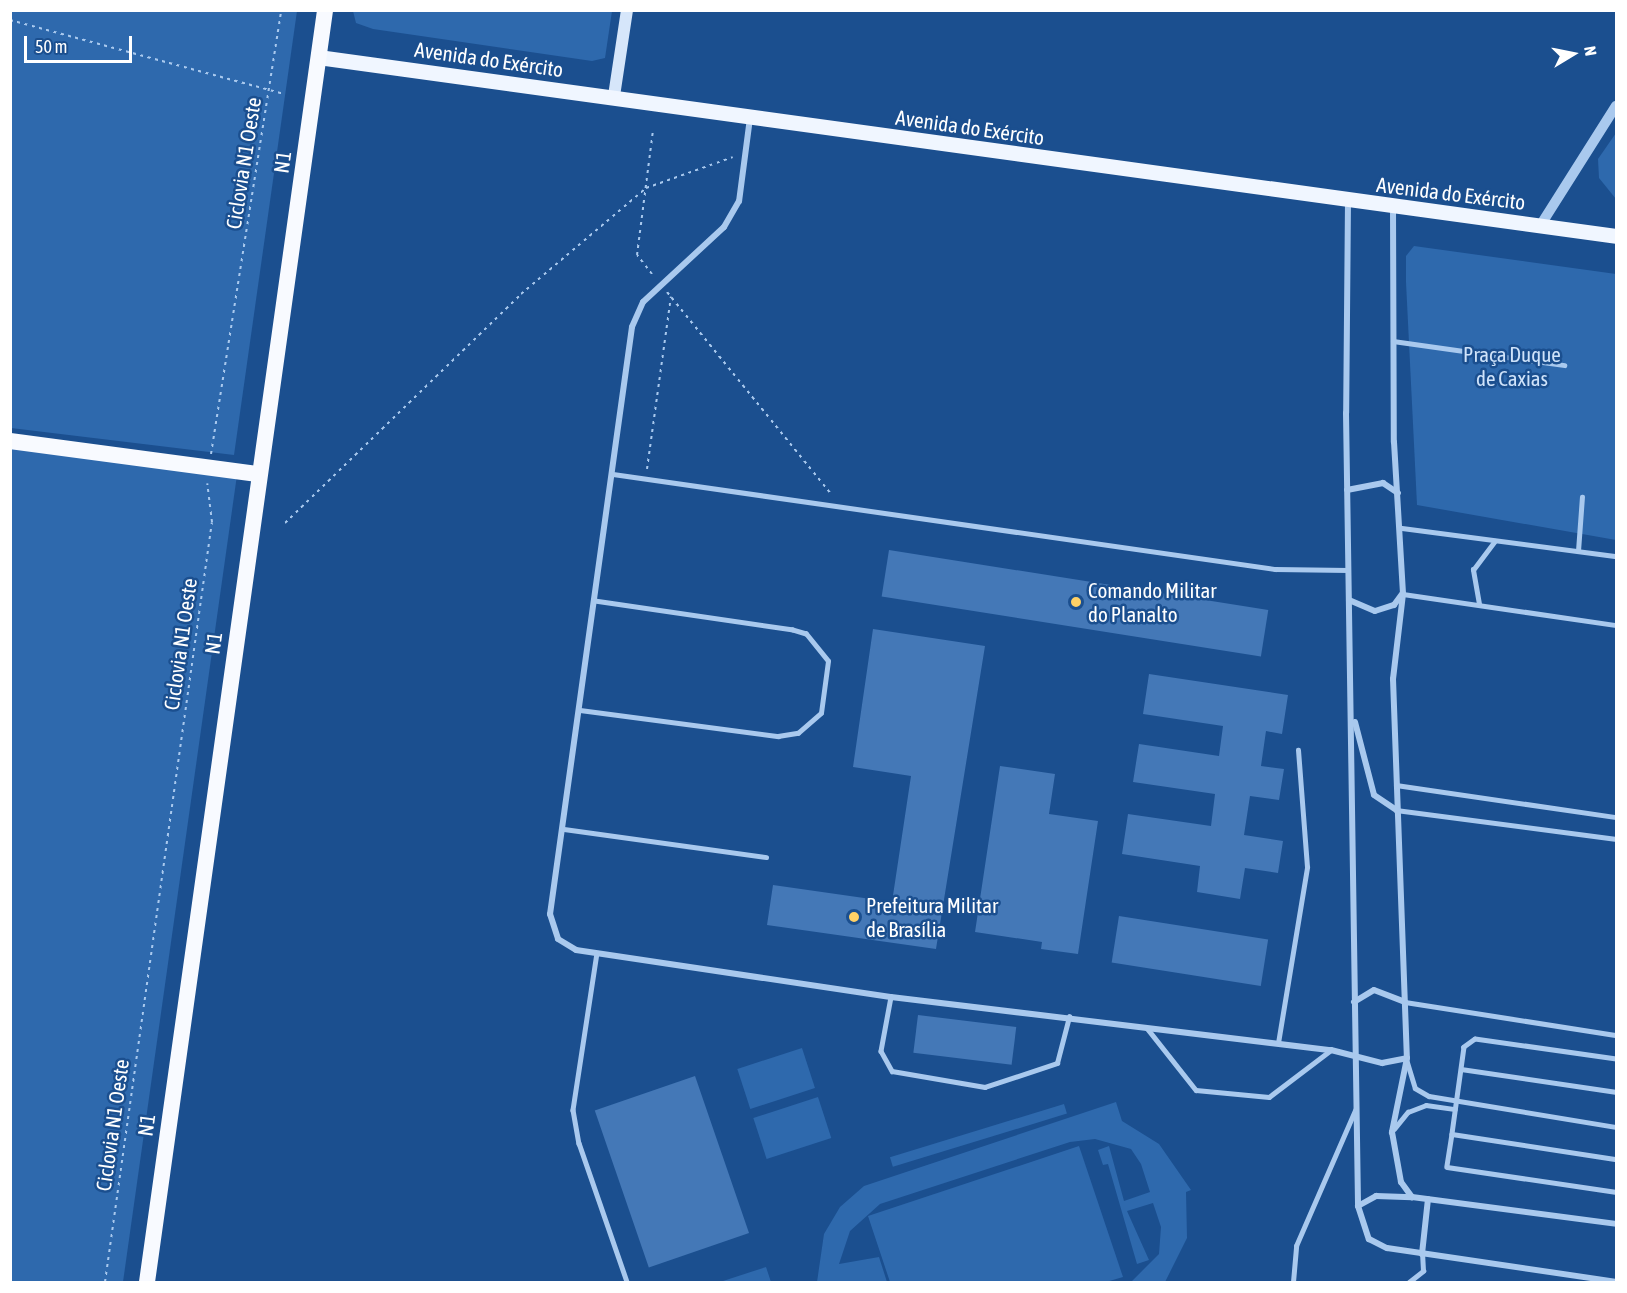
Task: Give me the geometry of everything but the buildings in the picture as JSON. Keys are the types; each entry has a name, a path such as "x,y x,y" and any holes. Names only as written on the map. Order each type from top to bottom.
{"highway":[{"name":"N1","path":"147,1282 256,474 325,10"},
{"path":"10,441 256,474"}],"main road":[{"path":"614,96 627,10"},
{"name":"Avenida do Exército","path":"318,57 614,96 1393,207 1617,236"}],"street":[{"path":"1540,226 1617,106"},
{"path":"751,117 739,201 724,227 659,283 632,327 564,829 550,915 558,939 576,950 891,997 1069,1016 1355,1053 1382,1063 1407,1058"},
{"path":"1348,200 1347,490 1358,1206 1374,1243 1422,1254 1617,1282"},
{"path":"1393,207 1394,341 1403,594 1393,658 1396,810 1407,1058 1392,1131 1401,1182 1412,1197"},
{"path":"1347,490 1383,483 1398,493"},
{"path":"1349,600 1375,611 1395,605 1403,594"},
{"path":"1352,710 1374,795 1396,810"},
{"path":"1354,1002 1374,990 1405,1002"},
{"path":"1358,1206 1376,1196 1412,1197 1617,1224"},
{"path":"1422,1254 1428,1199"}],"lane":[{"path":"1394,341 1564,366"},
{"path":"613,474 1275,569 1348,570"},
{"path":"1578,551 1582,497"},
{"path":"1402,528 1617,556"},
{"path":"1479,603 1473,570 1496,541"},
{"path":"1403,594 1479,603 1617,625"},
{"path":"580,710 778,736 798,733 821,713 828,661 806,634 793,630 595,601"},
{"path":"1278,1043 1307,867 1298,750"},
{"path":"1396,785 1617,817"},
{"path":"1396,810 1617,839"},
{"path":"564,829 766,858"},
{"path":"597,953 573,1110 579,1143 627,1282"},
{"path":"891,997 881,1051 892,1071 985,1087 1057,1063 1069,1016"},
{"path":"1405,1002 1617,1035"},
{"path":"1146,1026 1196,1090 1269,1097 1331,1050"},
{"path":"1617,1059 1475,1040 1464,1047 1447,1167 1617,1192"},
{"path":"1407,1058 1415,1088 1458,1100 1617,1127"},
{"path":"1461,1069 1617,1092"},
{"path":"1392,1131 1408,1112 1426,1105 1455,1109"},
{"path":"1293,1282 1296,1246 1356,1107"},
{"path":"1452,1134 1617,1159"},
{"path":"1409,1282 1423,1271 1422,1254"}],"path":[{"name":"Ciclovia N1 Oeste","path":"105,1282 212,522 209,469 281,10"},
{"path":"10,20 281,93"},
{"path":"652,274 637,255 653,130"},
{"path":"285,523 521,294 646,188 746,153"},
{"path":"666,290 832,496"},
{"path":"646,479 671,297"}],"green space":[{"path":"11,10 297,11 234,455 11,428"},
{"path":"353,10 612,11 605,58 592,61 373,29 356,23"},
{"path":"1616,133 1616,199 1599,178 1598,159"},
{"name":"Praça Duque de Caxias","path":"1414,246 1616,274 1616,540 1417,505 1406,282 1406,256"},
{"path":"11,447 237,475 123,1282 11,1282"},
{"path":"802,1048 815,1088 750,1109 737,1069"},
{"path":"818,1097 831,1138 767,1159 753,1118"},
{"path":"1116,1102 1122,1121 1159,1144 1191,1190 1186,1192 1187,1238 1165,1282 1131,1282 1159,1254 1161,1227 1153,1203 1127,1211 1149,1260 1137,1264 1108,1164 1103,1165 1098,1150 1109,1146 1124,1201 1150,1192 1141,1164 1131,1149 1095,1139 1070,1142 880,1204 850,1231 839,1264 879,1257 887,1282 817,1282 824,1234 840,1207 864,1186"},
{"path":"1064,1104 1067,1114 893,1167 890,1157"},
{"path":"1079,1146 1123,1277 1106,1282 890,1282 868,1216"},
{"path":"766,1267 771,1282 720,1282"}],"place":[{"name":"Comando Militar do Planalto","path":"1076,602"},
{"name":"Prefeitura Militar de Brasília","path":"854,917"}]}
